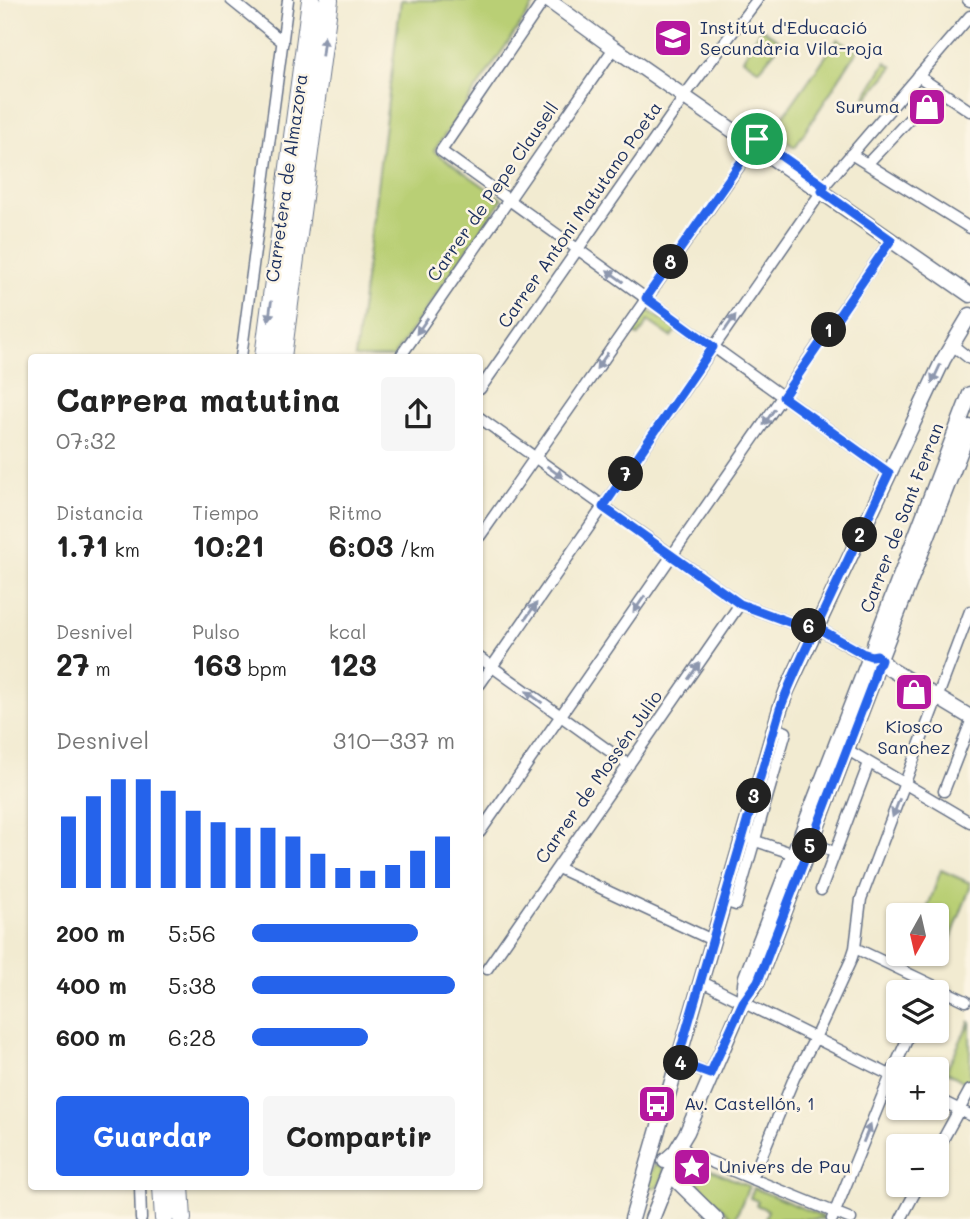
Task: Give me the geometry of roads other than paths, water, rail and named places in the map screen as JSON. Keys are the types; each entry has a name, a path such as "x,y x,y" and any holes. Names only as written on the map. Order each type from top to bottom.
{"main road":[{"name":"Carretera de Almazora","path":"264,354 311,0"},
{"name":"Carretera de Almazora","path":"282,354 329,0"},
{"path":"162,1190 164,1219"},
{"path":"180,1190 182,1219"}],"street":[{"path":"231,0 283,42"},
{"path":"241,354 288,0"},
{"path":"889,473 441,151 546,0 823,188 970,295"},
{"path":"557,0 616,45"},
{"name":"Carrer Antoni Matutano Poeta","path":"483,385 686,94 757,0"},
{"path":"483,680 823,188 970,16"},
{"name":"Carrer de Pepe Clausell","path":"402,354 616,45"},
{"path":"918,76 968,105"},
{"path":"867,164 938,89"},
{"path":"483,532 756,142"},
{"path":"850,155 970,228"},
{"path":"893,238 970,287"},
{"path":"483,828 893,238"},
{"path":"632,1219 712,940 748,838 774,728 787,690 951,344 970,315"},
{"path":"951,344 970,359"},
{"name":"Carrer de Sant Ferran","path":"875,661 875,642 970,394"},
{"path":"483,420 740,604 797,625 816,627 970,717"},
{"name":"Carrer de Sant Ferran","path":"668,1167 687,1132 743,1002 758,981 806,838 841,746 970,427"},
{"name":"Carrer de Mossén Julio","path":"487,969 740,604"},
{"path":"752,1179 794,1078 851,960 861,899 967,626 970,611"},
{"path":"483,660 629,765"},
{"path":"944,791 970,724"},
{"path":"841,746 970,822"},
{"path":"821,890 869,763"},
{"path":"748,838 794,854"},
{"path":"806,838 834,853"},
{"name":"Carrer de Sant Ferran","path":"743,1002 746,977 794,854 806,838"},
{"path":"558,868 712,940"},
{"path":"855,948 916,980"},
{"path":"701,981 886,1073"},
{"path":"949,994 966,1000"},
{"path":"677,1062 710,1074"},
{"path":"945,1134 970,1090"},
{"path":"834,1216 886,1096"},
{"path":"949,1104 970,1115"},
{"name":"Carrer de Sant Ferran","path":"668,1167 684,1151 687,1132"},
{"path":"684,1151 834,1216 851,1219"},
{"path":"648,1165 658,1158 716,1219"},
{"path":"652,1219 663,1192 668,1167"},
{"path":"642,1183 646,1192 651,1195 663,1192"},
{"path":"140,1190 141,1219"},
{"path":"901,1219 913,1197"}],"place":[{"name":"Institut d'Educació Secundària Vila-roja","path":"673,38"},
{"name":"Suruma","path":"927,107"},
{"name":"Kiosco Sanchez","path":"914,692"},
{"name":"Av. Castellón, 1","path":"657,1104"},
{"name":"Univers de Pau","path":"692,1167"}]}
